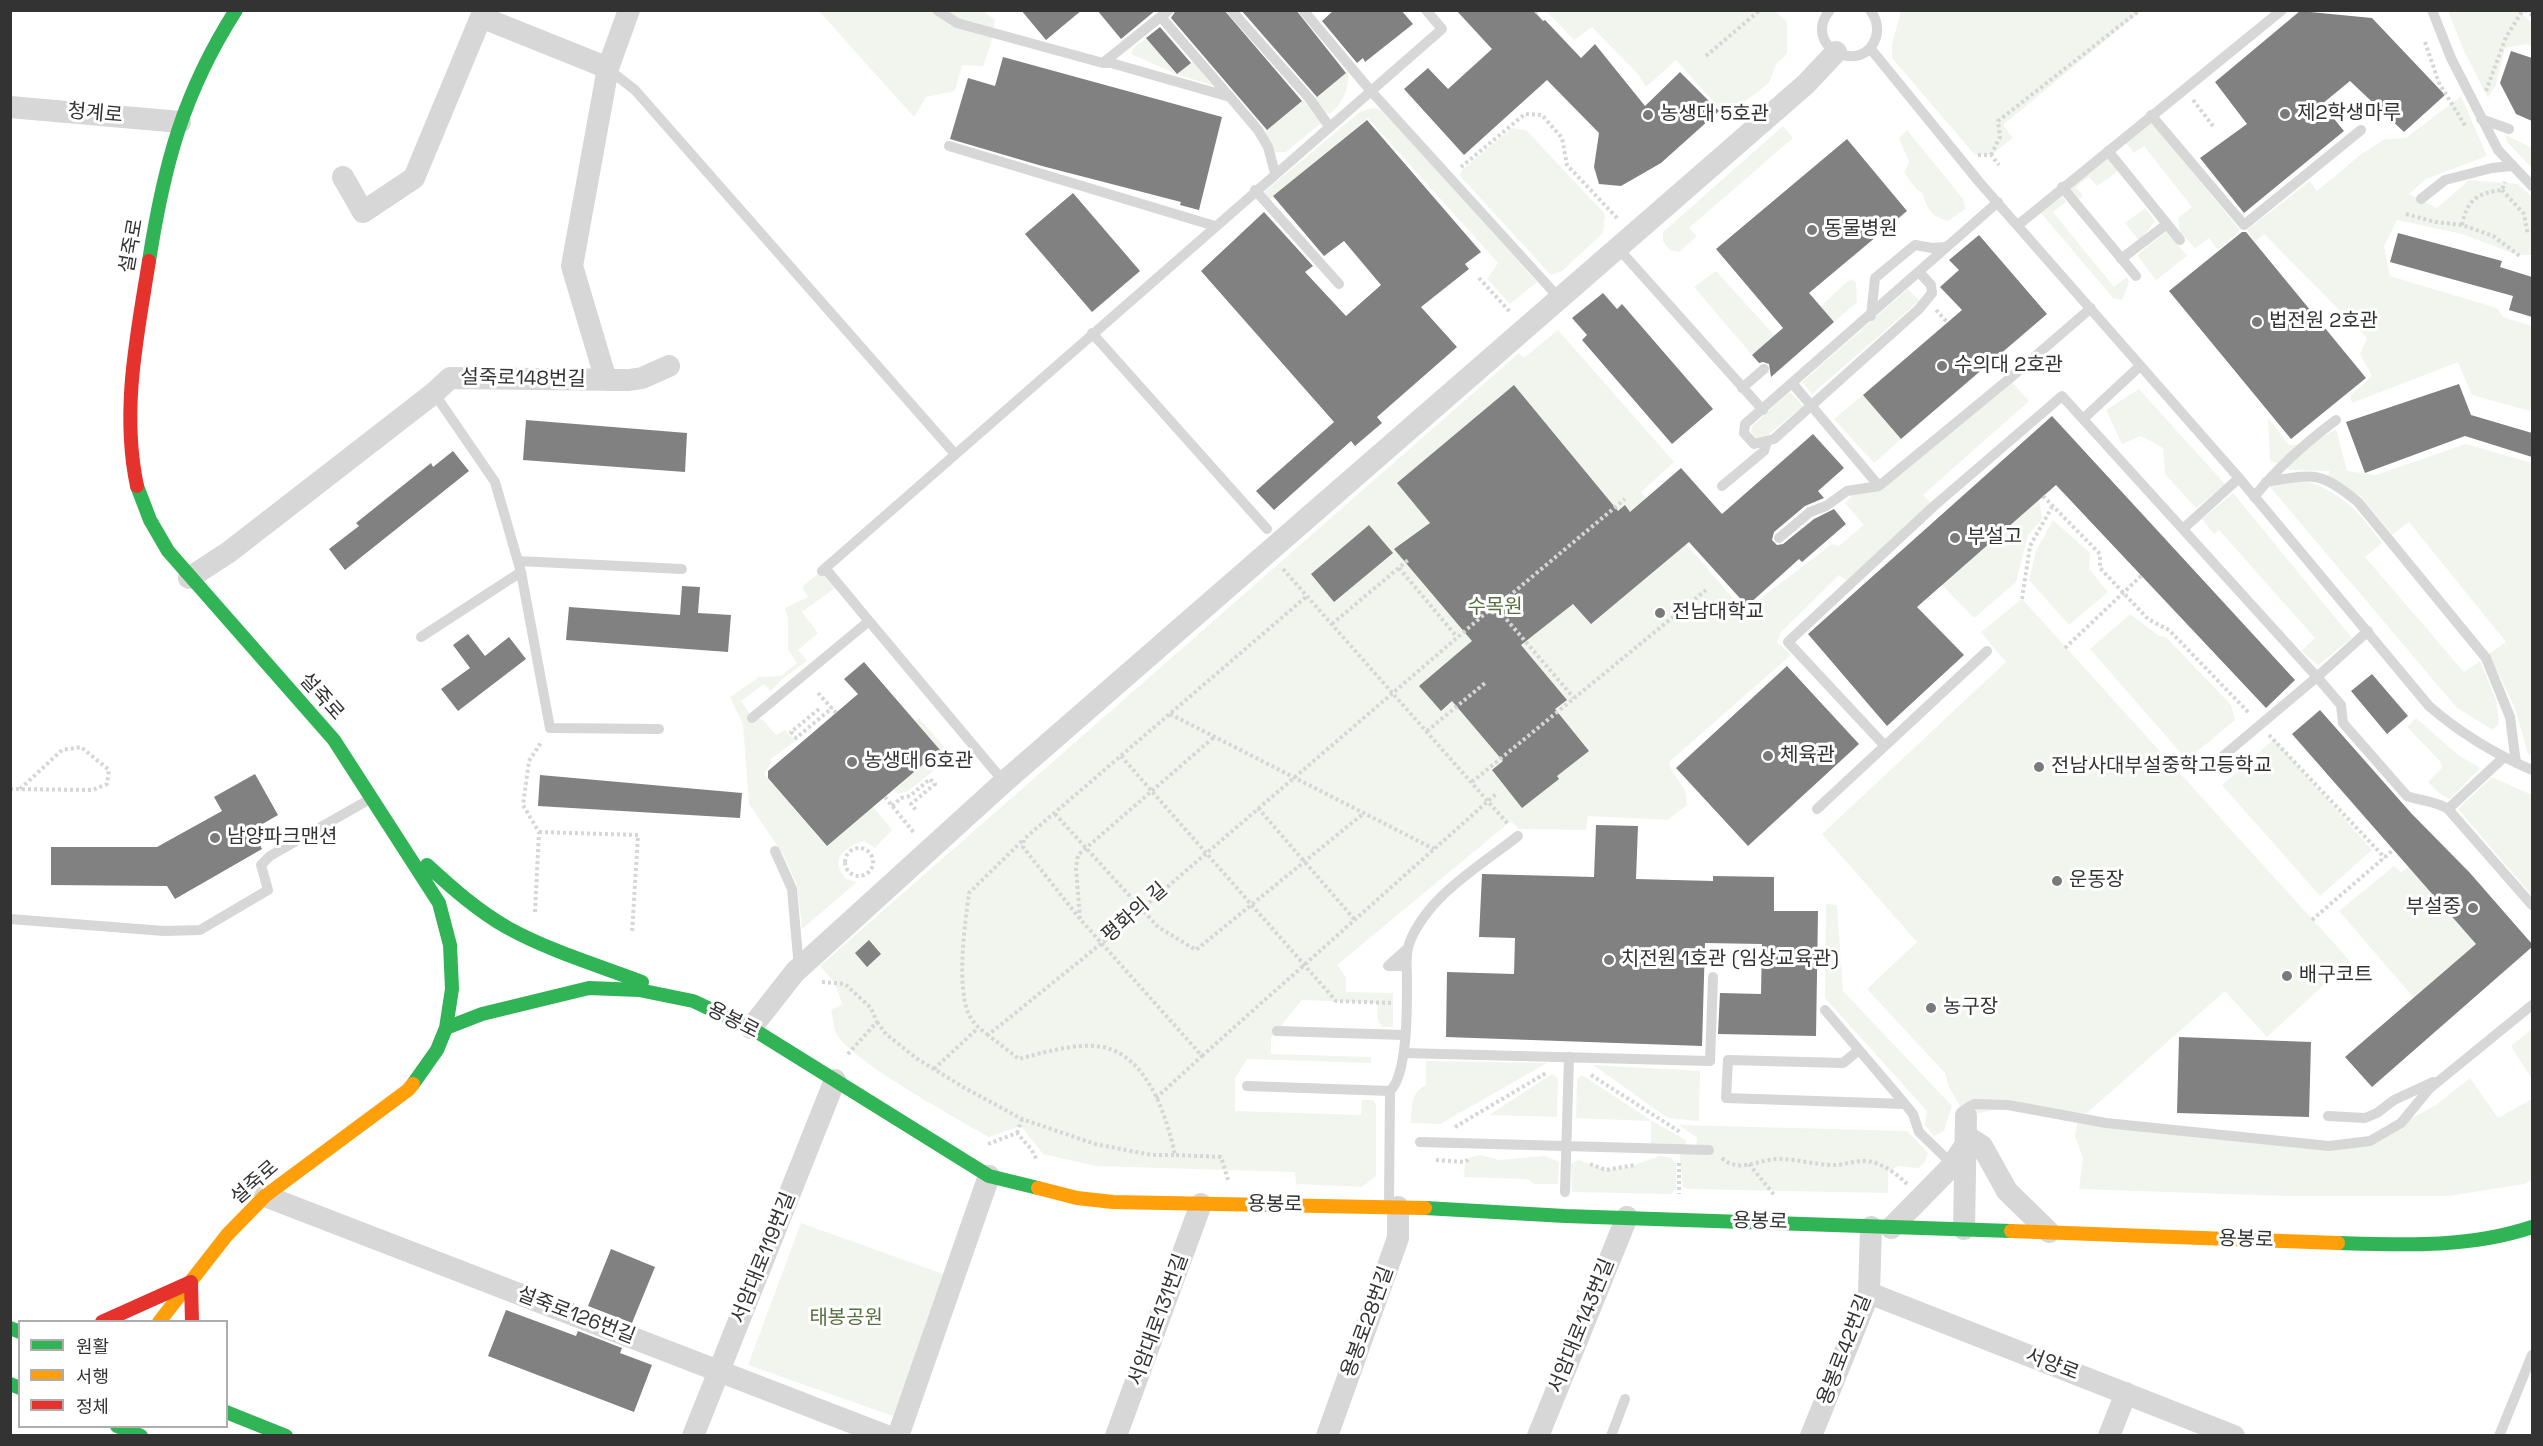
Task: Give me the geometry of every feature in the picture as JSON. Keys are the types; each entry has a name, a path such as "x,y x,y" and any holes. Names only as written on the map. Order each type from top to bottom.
{"main road":[{"name":"설죽로","path":"161,1320 227,1235 265,1196 408,1090 437,1050 446,1028 452,989 450,945 439,903 400,840 334,741 189,578 150,524 137,486 132,457 130,421 137,331 162,188 180,122 198,76 236,10"},
{"path":"400,840 464,898 507,927 557,951 693,1001"},
{"name":"용봉로","path":"446,1028 482,1014 589,988 639,990 693,1001 751,1028 989,1176 1077,1198 1113,1202 1394,1207 1881,1228 2344,1243 2456,1242 2500,1237 2532,1227"},
{"path":"106,1320 190,1282 192,1320"},
{"path":"228,1413 286,1436"}],"street":[{"name":"설죽로148번길","path":"189,578 229,552 434,393 450,378 606,380 572,267 608,68 629,10"},
{"path":"343,177 363,213 414,178 481,17 608,68"},
{"path":"751,1028 799,968 1004,782 1560,300 1800,89 1836,52"},
{"name":"청계로","path":"10,107 180,122"},
{"path":"606,380 642,378 669,366"},
{"name":"서암대로119번길","path":"693,1436 835,1080"},
{"path":"1881,1228 1915,1205 1952,1164 1966,1132"},
{"path":"1964,1229 1966,1132"},
{"path":"1966,1132 1982,1146 2007,1191 2049,1232"},
{"path":"898,1436 989,1176"},
{"name":"설죽로126번길","path":"265,1196 887,1436"},
{"name":"서암대로131번길","path":"1116,1436 1201,1204"},
{"name":"용봉로28번길","path":"1327,1436 1398,1238 1394,1207"},
{"name":"서암대로143번길","path":"1538,1436 1627,1217"},
{"name":"용봉로42번길","path":"1811,1436 1869,1293 1881,1228"},
{"name":"서양로","path":"1869,1293 2234,1436"},
{"path":"2109,1436 2126,1393"}],"lane":[{"path":"938,10 957,23 1230,97"},
{"path":"1231,10 1309,98 1329,126"},
{"path":"1303,10 1370,90 1560,300"},
{"path":"1004,782 824,570 1442,28 1426,10"},
{"path":"1830,10 1824,20 1823,37 1836,52 1848,56 1856,56 1870,48 1877,32 1873,12"},
{"path":"2432,10 2451,57 2498,150 2532,186"},
{"path":"2018,225 2280,11"},
{"path":"1103,63 1165,14 1258,130 1268,147 1275,173"},
{"path":"1870,48 1998,202 2239,478 2429,706 2452,726 2503,758 2532,770"},
{"path":"608,68 635,90 955,454"},
{"path":"2151,115 2244,225 2361,130"},
{"path":"2481,119 2510,129"},
{"path":"949,147 1215,226"},
{"path":"2108,151 2180,240"},
{"path":"2421,199 2445,180 2492,168 2512,166"},
{"path":"2062,187 2136,276"},
{"path":"1255,190 1339,284"},
{"path":"1919,272 1931,285 1932,293 1919,309 1774,439 1754,444 1744,434 1745,424 1871,316 1946,247 1998,202"},
{"path":"2121,259 2167,224"},
{"path":"1625,242 1762,410"},
{"path":"1871,316 1875,278 1915,245 1932,248 1946,247"},
{"path":"1779,538 1810,512 1826,507 1847,491 1879,486 2018,372 2091,308"},
{"path":"1092,333 1268,529"},
{"path":"2083,419 2140,366"},
{"path":"1742,388 1764,369"},
{"path":"1792,384 1879,486"},
{"path":"434,393 495,482 519,566 550,728 658,729"},
{"path":"1885,746 1788,642 1934,506 2062,396 2317,677 2341,705 2343,723 2407,796 2436,802 2448,809 2532,904"},
{"path":"2254,496 2299,447 2336,420"},
{"path":"1722,486 1764,451 1767,441"},
{"path":"2266,482 2309,475 2333,482 2358,502 2486,658 2510,717 2516,763"},
{"path":"2184,528 2239,478"},
{"path":"422,637 519,566 682,569"},
{"path":"752,717 869,621"},
{"path":"2223,756 2368,631"},
{"path":"1817,809 1987,651"},
{"path":"2448,809 2503,758"},
{"path":"10,919 164,931 200,930 268,890 261,865 270,856 373,798"},
{"path":"1406,966 1388,966 1408,948 1437,900 1518,836"},
{"path":"775,851 792,889 799,968"},
{"path":"1394,1207 1390,1091 1399,1079 1404,1053 1408,948"},
{"path":"1404,1053 1710,1061 1713,977"},
{"path":"1966,1132 1967,1108 1974,1104 2008,1105 2106,1123 2329,1146 2370,1141 2401,1123 2439,1080 2532,1005"},
{"path":"1825,1010 1913,1114 1918,1132 1952,1164"},
{"path":"1277,1031 1404,1035"},
{"path":"1859,1050 1843,1063 1728,1060 1726,1098 1905,1104"},
{"path":"1564,1192 1569,1057"},
{"path":"2328,1116 2365,1118 2417,1088 2439,1080"},
{"path":"1247,1086 1390,1091"},
{"path":"1419,1142 1709,1150"},
{"path":"2499,1436 2532,1354"},
{"path":"1611,1436 1625,1399"}],"path":[{"path":"1706,56 1760,10"},
{"path":"1991,155 2000,137 1998,121 2140,10"},
{"path":"2484,94 2506,37 2524,10 2532,15"},
{"path":"1449,177 1525,114 1542,115 1562,138 1567,165 1625,242"},
{"path":"2502,190 2512,166"},
{"path":"2462,225 2466,207 2484,192 2502,190"},
{"path":"2502,190 2524,214 2528,235"},
{"path":"2406,214 2435,222 2462,225 2493,236 2520,256"},
{"path":"1479,278 1525,330"},
{"path":"2043,496 2100,554 2100,568 2123,593 2148,619 2169,630 2385,858"},
{"name":"평화의 길","path":"988,1035 1102,943 1486,612 1490,612 1625,499"},
{"path":"2022,599 2030,546 2053,505"},
{"path":"1269,552 1518,836"},
{"path":"1332,624 1408,560"},
{"path":"1399,568 1457,637"},
{"path":"2065,648 2141,576"},
{"path":"1472,782 1706,590"},
{"path":"1175,1155 1170,1132 1156,1098 1132,1061 1109,1048 1067,1047 1019,1059 978,1028 964,1000 964,952 969,893 1024,839 1307,596"},
{"path":"1490,612 1501,613 1574,698"},
{"path":"1427,731 1485,683"},
{"path":"818,693 836,713"},
{"path":"819,709 791,732 796,738 832,708"},
{"path":"1170,714 1434,849"},
{"path":"534,922 539,832 523,805 530,761 550,728"},
{"path":"1080,919 1076,868 1078,855 1214,737"},
{"path":"10,789 93,790 107,784 109,770 81,747 62,750 20,789"},
{"path":"1121,756 1336,1001 1393,1003"},
{"path":"892,806 901,798 910,796 930,779 935,784 911,804 916,810"},
{"path":"1156,1098 1497,793"},
{"path":"885,797 917,837"},
{"path":"1258,808 1355,920"},
{"path":"1055,814 1158,927 1196,950 1364,813"},
{"path":"539,832 638,836 632,933"},
{"path":"1024,839 1023,847 1080,919 1202,1056"},
{"path":"853,849 864,849 872,856 873,867 866,875 855,876 847,869 846,858 853,849"},
{"path":"2312,920 2393,850"},
{"path":"822,982 845,984 871,1008 886,1034 934,1069 1022,1119 1095,1144 1152,1155 1221,1156 1229,1184"},
{"path":"847,1054 877,1022"},
{"path":"934,1069 978,1028"},
{"path":"985,1145 1017,1133 1022,1119"},
{"path":"1017,1133 1031,1149 1040,1169"},
{"path":"1749,1164 1776,1197"}],"green space":[{"path":"1901,10 2141,11 2003,125 2013,138 1991,155 1975,155 1892,58 1892,44"},
{"path":"819,11 983,11 995,20 991,44 983,66 962,65 955,91 926,97 914,117"},
{"path":"1546,11 1775,11 1787,22 1787,54 1776,64 1769,83 1726,116 1676,60 1646,87 1638,74 1592,27 1574,40"},
{"path":"2448,11 2519,11 2532,23 2532,47 2527,44 2505,48 2496,85 2488,98 2463,49"},
{"path":"1147,38 1176,74 1131,54 1134,47"},
{"path":"1193,61 1214,86 1176,74"},
{"path":"1348,71 1348,84 1342,100 1330,114 1325,112 1314,99"},
{"path":"2461,96 2487,156 2426,179 2409,194 2437,208 2469,180 2518,184 2532,197 2532,255 2517,255 2462,234 2397,220 2384,246 2390,276 2497,308 2503,317 2532,326 2530,411 2472,395 2458,362 2352,403 2350,396 2372,376 2360,354 2367,338 2264,234 2255,242 2247,230 2310,181 2317,191 2360,155 2385,139 2406,138"},
{"path":"1303,100 1321,123 1286,152 1275,152 1265,134 1267,130"},
{"path":"1373,108 1382,110 1537,282 1510,304 1487,279 1498,263 1368,118 1269,200 1263,193 1361,111"},
{"path":"2151,122 2240,230 2218,250 2209,238 2195,248 2180,232 2178,218 2192,207 2144,146 2134,153 2126,143"},
{"path":"1783,126 1793,138 1689,228 1697,236 1679,252 1670,250 1663,241 1663,232"},
{"path":"1512,128 1526,130 1605,214 1603,233 1562,271 1551,275 1460,176 1462,170"},
{"path":"1907,130 1964,200 1965,209 1948,221 1937,217 1931,211 1922,192 1917,190 1904,173 1909,162 1899,138"},
{"path":"2506,135 2532,148 2532,168 2507,142"},
{"path":"2107,154 2117,167 2117,172 2097,186 2089,177 2076,187 2083,196 2076,201 2066,187"},
{"path":"2058,196 2062,196 2066,202 2053,212 2114,287 2127,277 2129,282 2122,300 2113,298 2041,213 2042,209"},
{"path":"2145,208 2155,221 2140,240 2125,223"},
{"path":"2167,231 2187,256 2156,280 2137,255"},
{"path":"1716,271 1775,336 1752,355 1694,287"},
{"path":"1853,280 1856,283 1857,302 1834,322 1820,307 1848,281"},
{"path":"1908,289 1919,301 1812,394 1802,382"},
{"name":"수목원","path":"1558,330 1674,462 1641,492 1744,611 1832,544 1839,546 1864,525 1845,503 1859,489 1879,486 2009,379 2029,401 1923,495 1934,506 1851,583 1839,575 1781,632 1777,642 1791,655 1669,762 1685,790 1687,805 1668,820 1588,816 1586,830 1519,829 1511,821 1337,965 1346,977 1346,992 1393,993 1393,1027 1382,1027 1378,1021 1377,1003 1302,1000 1271,1038 1271,1054 1371,1057 1371,1063 1247,1059 1235,1078 1235,1111 1361,1115 1362,1100 1373,1100 1376,1105 1376,1176 1362,1187 1296,1184 1295,1172 1096,1166 1043,1154 1021,1126 989,1137 882,1073 845,1044 836,1033 831,1010 842,1004 835,983 820,966 1519,353 1524,358"},
{"path":"2139,389 2225,484 2196,508 2165,474 2163,448 2141,436 2122,444 2106,410"},
{"path":"1790,392 1803,406 1768,435 1757,439 1751,432 1752,426"},
{"path":"1863,395 1901,439 1874,463 1834,419"},
{"path":"2268,418 2289,445 2310,444 2336,429 2347,471 2376,475 2466,444 2532,463 2532,756 2528,754 2515,708 2489,654 2506,642 2409,522 2392,535 2361,496 2324,483 2330,471 2290,470 2270,460"},
{"path":"2304,480 2339,497 2365,521 2382,543 2365,557 2464,672 2480,661 2496,700 2499,723 2493,730 2457,708 2270,487"},
{"path":"2233,493 2352,638 2318,665 2301,651 2315,638 2219,530 2214,534 2202,519"},
{"path":"2039,500 2042,519 2028,535 2016,582 1974,618 1942,585"},
{"path":"2053,520 2090,553 2089,569 2108,592 2069,625 2029,580 2036,551"},
{"path":"825,568 839,585 802,612 818,633 798,650 807,661 782,679 771,691 764,684 741,701 752,717 763,720 776,735 785,730 795,741 771,759 764,774 826,846 873,807 892,830 875,848 864,841 845,850 839,860 841,872 846,879 857,882 802,929 797,885 783,854 749,804 743,724 730,697 759,677 781,676 797,663 788,649 788,619 785,608 808,597 802,587"},
{"name":"운동장","path":"2022,599 2350,961 2267,1037 2225,991 2087,1113 1997,1109 1966,1116 1949,1087 1945,1073 1867,989 1917,942 1822,834 2006,662 1981,632"},
{"path":"2130,614 2159,636 2166,637 2231,705 2235,720 2187,760 2090,649"},
{"path":"919,718 952,756 908,791 898,794 894,790 940,750 915,721"},
{"path":"2416,718 2458,755 2480,768 2450,799 2440,794 2428,782 2442,768 2440,761 2407,727"},
{"path":"2274,739 2372,850 2320,896 2222,785"},
{"path":"2492,777 2532,795 2532,896 2458,809"},
{"path":"2394,866 2401,872 2409,867 2476,944 2414,998 2339,911"},
{"path":"1826,904 1837,905 1843,991 1952,1106 1944,1131 1934,1136 1925,1125 1927,1111 1825,998"},
{"path":"2532,1029 2532,1079 2511,1046"},
{"path":"1426,1061 1547,1063 1440,1124 1411,1123 1414,1096 1426,1085"},
{"path":"1593,1065 1700,1071 1699,1121 1668,1118"},
{"path":"1552,1074 1558,1078 1557,1117 1489,1115"},
{"path":"1582,1075 1652,1121 1686,1140 1686,1147 1651,1146 1651,1121 1576,1118 1577,1079"},
{"path":"2470,1078 2498,1118 2532,1099 2532,1180 2524,1184 2448,1196 2288,1196 2079,1189 2083,1158 2075,1136 2078,1118 2329,1146 2370,1141 2436,1105"},
{"path":"1679,1125 1907,1131 1928,1153 1925,1162 1919,1168 1898,1166 1888,1172 1888,1193 1688,1189 1683,1187 1680,1157 1681,1153 1696,1154 1697,1138"},
{"path":"1480,1155 1499,1160 1545,1156 1559,1162 1558,1184 1534,1184 1528,1179 1464,1177 1465,1162 1471,1157"},
{"path":"1660,1156 1671,1158 1676,1163 1676,1189 1671,1194 1572,1192 1571,1164 1578,1160 1606,1170 1626,1168"},
{"name":"태봉공원","path":"801,1223 943,1274 893,1416 748,1365"}],"building":[{"path":"1021,10 1082,10 1046,40"},
{"path":"1097,10 1156,10 1121,39"},
{"path":"1176,10 1224,10 1302,101 1267,130 1171,18"},
{"path":"1241,10 1296,10 1346,73 1317,97"},
{"path":"1334,10 1401,10 1413,24 1365,62 1363,58 1357,63 1322,21"},
{"path":"1456,10 1533,10 1581,58 1595,44 1645,106 1680,72 1719,111 1661,163 1621,186 1599,184 1594,167 1599,133 1547,80 1464,155 1404,89 1428,68 1448,89 1492,49"},
{"name":"제2학생마루","path":"2300,11 2372,18 2445,95 2404,132 2350,81 2322,104 2344,131 2244,213 2200,158 2247,124 2215,82"},
{"path":"1160,27 1191,63 1177,74 1146,38"},
{"path":"2511,51 2532,58 2532,121 2516,114 2500,83"},
{"path":"1003,57 1222,117 1199,210 1180,205 1181,202 1042,166 950,139 968,78 995,86"},
{"path":"1367,120 1481,252 1465,264 1469,269 1421,307 1457,347 1377,417 1382,423 1355,446 1351,441 1274,510 1256,491 1334,422 1201,271 1264,212 1313,266 1305,272 1346,316 1381,285 1344,241 1324,256 1273,196"},
{"name":"동물병원","path":"1847,139 1907,211 1809,293 1834,322 1771,377 1769,364 1759,363 1752,355 1783,328 1716,249"},
{"path":"1073,193 1140,271 1092,312 1025,234"},
{"name":"법전원 2호관","path":"2242,232 2246,232 2366,378 2291,439 2169,291"},
{"path":"2398,233 2502,261 2500,267 2532,277 2532,317 2509,310 2513,296 2390,262"},
{"name":"수의대 2호관","path":"1979,235 2047,314 1901,439 1863,395 1962,310 1940,287 1959,270 1949,260"},
{"path":"1603,293 1617,309 1622,304 1713,409 1672,444 1582,340 1587,335 1572,318"},
{"path":"2459,384 2471,415 2532,433 2532,457 2465,436 2365,473 2346,422"},
{"path":"1514,385 1618,511 1625,505 1630,512 1681,468 1722,514 1813,434 1844,468 1818,491 1824,498 1805,506 1774,532 1772,540 1777,545 1783,544 1814,519 1834,509 1846,524 1802,562 1799,559 1747,606 1689,542 1591,624 1573,604 1521,645 1567,700 1555,709 1589,751 1557,776 1559,779 1522,808 1492,770 1503,761 1452,701 1441,711 1419,686 1472,641 1394,549 1430,523 1397,483"},
{"name":"부설고","path":"2052,416 2295,680 2266,708 2056,485 1917,607 1964,655 1887,726 1808,634"},
{"path":"526,420 687,433 685,472 523,460"},
{"path":"453,451 469,471 345,570 329,549 359,526 356,523 431,463 433,467"},
{"path":"1369,525 1393,553 1334,602 1311,574"},
{"path":"682,586 700,587 698,613 731,615 728,652 566,640 569,607 680,615"},
{"path":"468,634 485,656 509,637 526,659 458,711 441,689 470,668 453,645"},
{"name":"농생대 6호관","path":"864,662 940,750 827,846 768,778 768,771 858,694 844,679"},
{"name":"체육관","path":"1787,666 1859,744 1748,846 1676,768"},
{"path":"2372,674 2408,716 2387,734 2351,691"},
{"name":"부설중","path":"2320,710 2532,944 2532,947 2372,1087 2345,1057 2476,944 2292,734"},
{"name":"남양파크맨션","path":"255,774 278,815 252,830 262,849 175,899 167,886 51,885 51,847 157,847 222,811 214,797"},
{"path":"540,775 742,793 740,818 538,806"},
{"name":"치전원 1호관 (임상교육관)","path":"1596,825 1638,826 1636,879 1713,881 1713,876 1774,877 1774,911 1818,911 1816,1036 1718,1034 1720,993 1761,994 1762,944 1705,943 1702,1046 1446,1037 1447,972 1514,974 1515,938 1479,937 1482,874 1594,877"},
{"path":"869,940 881,954 867,967 855,953"},
{"path":"2179,1037 2311,1042 2309,1117 2177,1113"},
{"path":"611,1249 655,1267 632,1323 588,1306"},
{"path":"506,1310 576,1336 578,1331 622,1348 620,1353 652,1365 634,1412 488,1356"}],"traffic: fast":[{"path":"149,261 161,193 178,131 202,71 236,10"},
{"path":"137,486 150,520 168,551 334,740 439,903 450,945 452,989 446,1028 437,1050 413,1084"},
{"path":"427,865 476,907 508,928 557,951 642,982"},
{"path":"446,1028 482,1014 589,988 639,990 693,1001 751,1028 989,1176 1038,1188"},
{"path":"1425,1208 1565,1216 2011,1231"},
{"path":"2338,1243 2461,1242 2509,1234 2532,1227"},
{"path":"10,1328 18,1331"},
{"path":"10,1384 18,1387"},
{"path":"228,1413 286,1436"},
{"path":"122,1428 141,1436"}],"traffic: slow":[{"path":"161,1320 227,1235 265,1196 413,1084"},
{"path":"1038,1188 1077,1198 1113,1202 1425,1208"},
{"path":"2011,1231 2338,1243"}],"traffic: jam":[{"path":"137,486 130,430 132,374 149,261"},
{"path":"106,1320 191,1282 192,1320"}],"place":[{"name":"제2학생마루","path":"2285,114"},
{"name":"농생대 5호관","path":"1648,115"},
{"name":"동물병원","path":"1812,230"},
{"name":"법전원 2호관","path":"2257,322"},
{"name":"수의대 2호관","path":"1942,366"},
{"name":"부설고","path":"1955,538"},
{"name":"전남대학교","path":"1660,613"},
{"name":"체육관","path":"1768,756"},
{"name":"농생대 6호관","path":"852,762"},
{"name":"전남사대부설중학고등학교","path":"2039,767"},
{"name":"남양파크맨션","path":"215,838"},
{"name":"운동장","path":"2057,881"},
{"name":"부설중","path":"2473,908"},
{"name":"치전원 1호관 (임상교육관)","path":"1609,960"},
{"name":"배구코트","path":"2287,976"},
{"name":"농구장","path":"1931,1008"}]}
